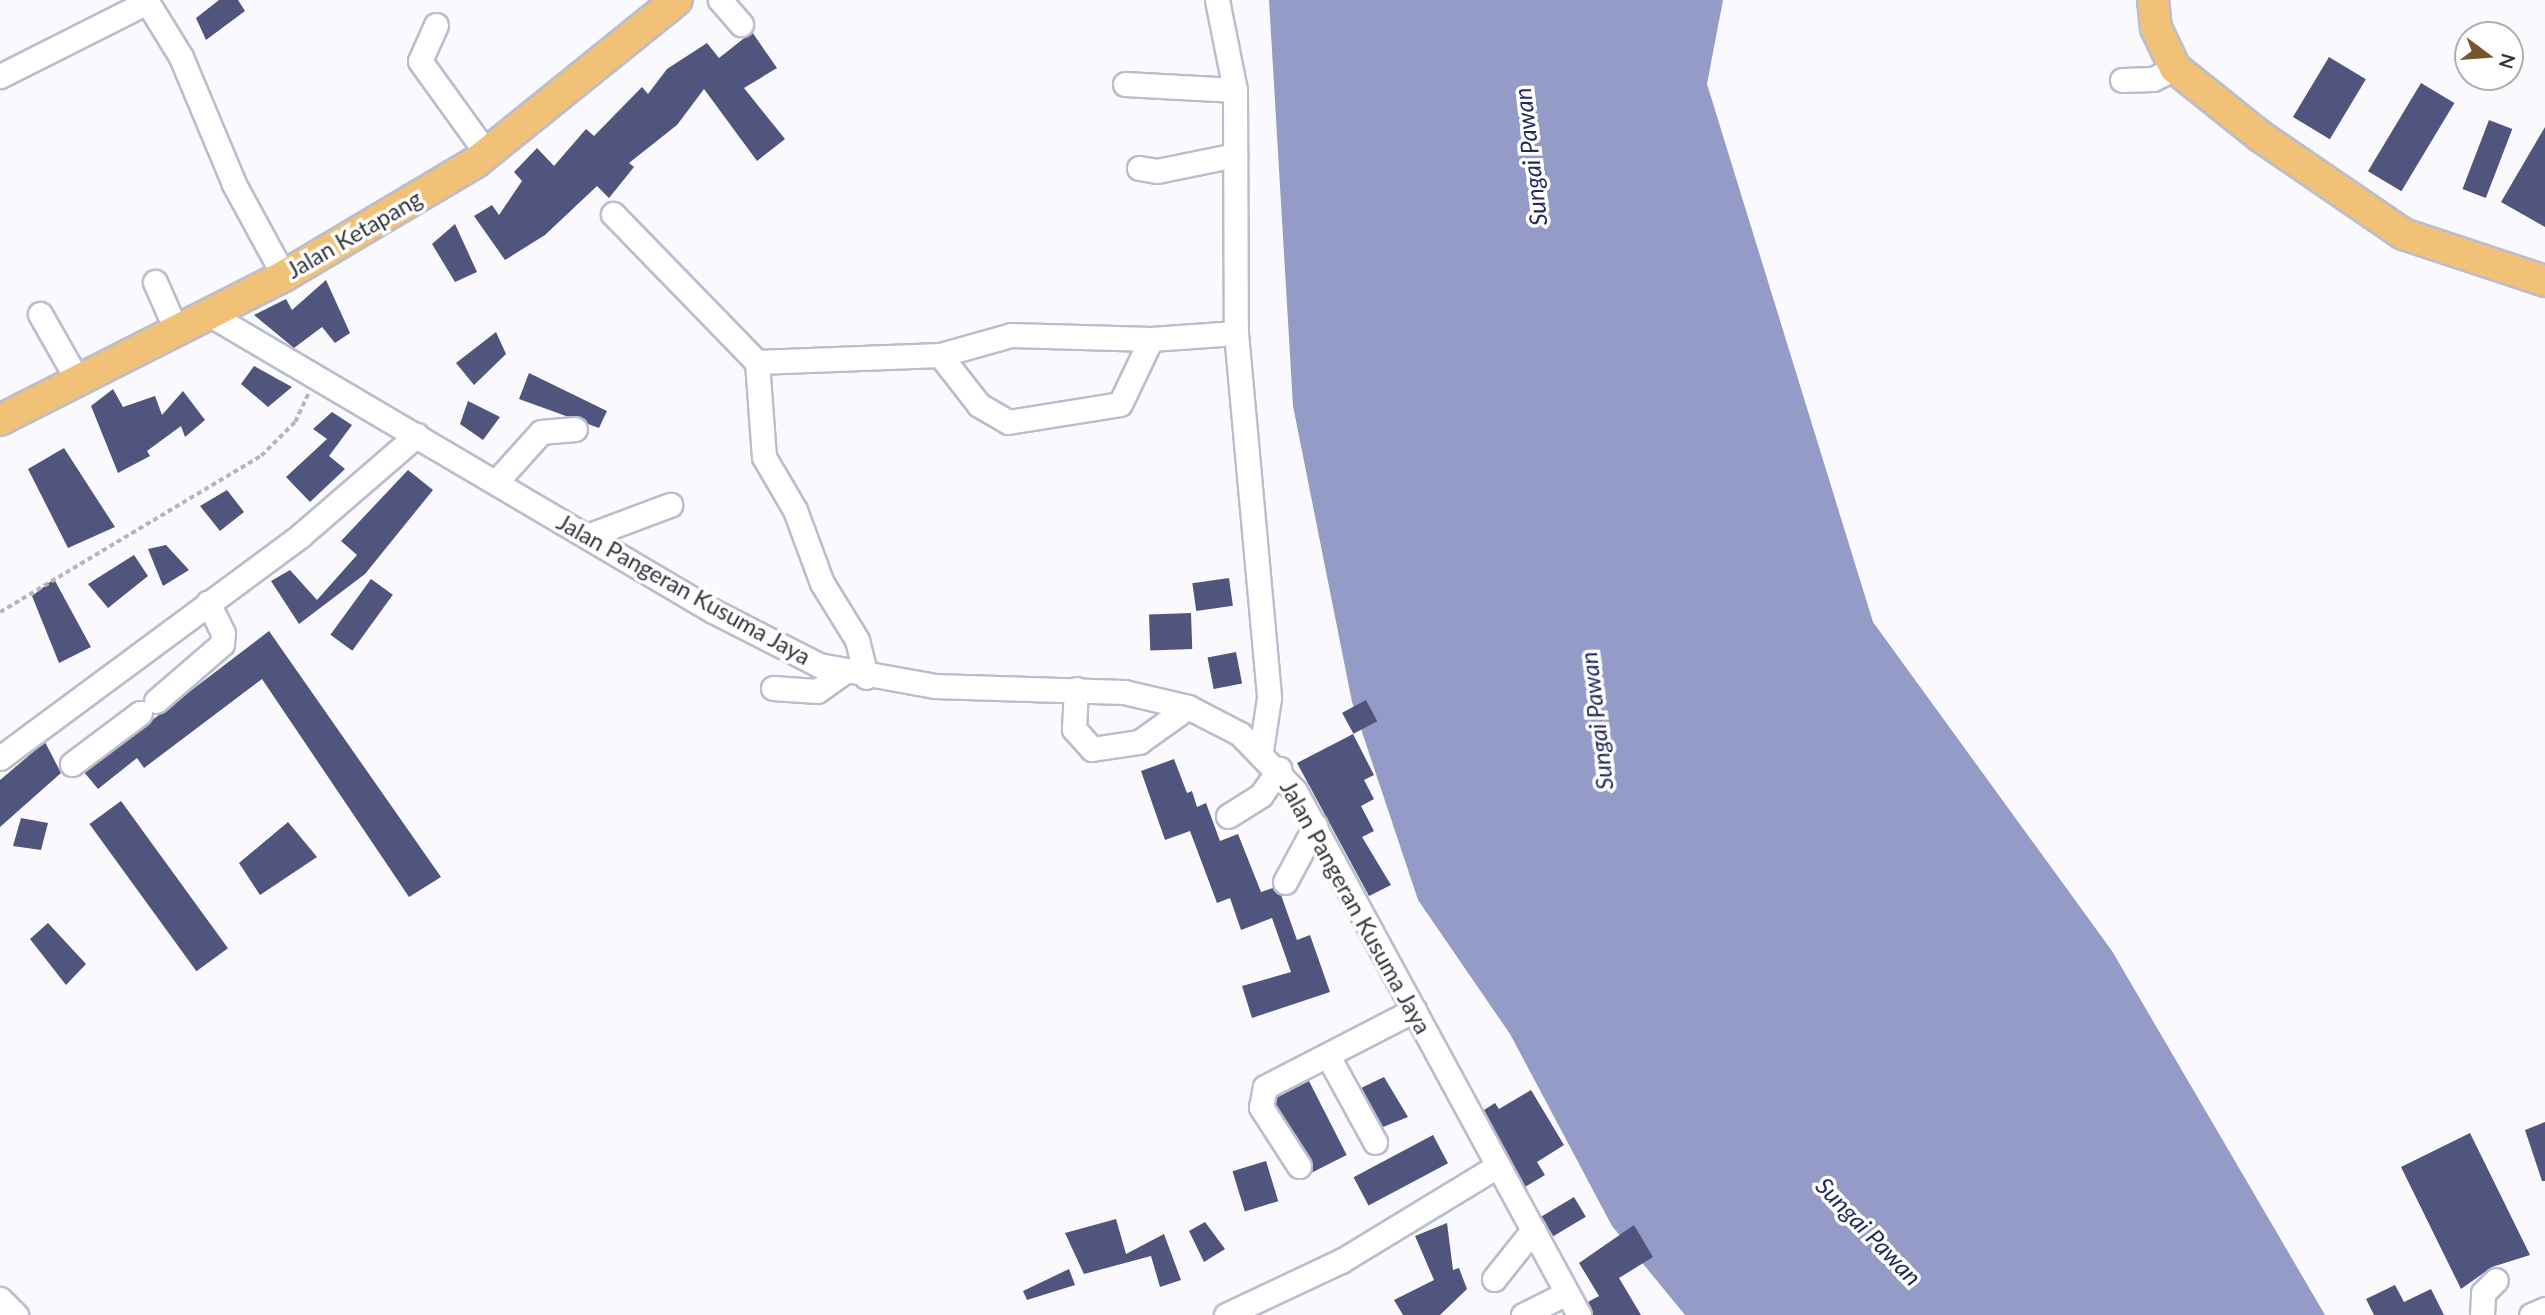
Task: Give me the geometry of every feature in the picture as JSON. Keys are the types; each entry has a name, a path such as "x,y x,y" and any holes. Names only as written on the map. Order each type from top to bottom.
{"main road":[{"name":"Jalan Ketapang","path":"2,415 284,276 487,154 677,0"},
{"path":"2153,0 2156,28 2175,68 2384,224 2445,252 2545,281"}],"street":[{"path":"720,0 741,24"},
{"path":"1217,0 1235,90 1236,333 1269,698 1261,750"},
{"path":"0,76 147,1 181,57 230,176 284,276"},
{"path":"436,25 420,61 487,154"},
{"path":"2122,80 2153,79 2175,68"},
{"path":"1125,84 1235,90"},
{"path":"1139,168 1157,171 1235,155"},
{"path":"613,214 757,362 764,457 795,510 822,583 857,640 866,677"},
{"path":"155,282 176,330"},
{"path":"40,314 77,379"},
{"name":"Jalan Pangeran Kusuma Jaya","path":"209,314 778,647 843,673 934,687 1076,689 1188,707 1261,750 1279,769 1315,827 1579,1315"},
{"path":"757,362 940,355 1011,335 1151,339 1236,333"},
{"path":"940,355 979,405 1009,422 1120,404 1151,339"},
{"path":"496,482 541,432 575,429"},
{"path":"0,758 340,503 417,435"},
{"path":"587,536 670,505"},
{"path":"72,764 148,707 222,644 223,633 208,602"},
{"path":"773,688 817,691 843,673"},
{"path":"1076,689 1074,729 1092,748 1139,742 1188,707"},
{"path":"1228,816 1261,795 1279,769"},
{"path":"1285,882 1315,827"},
{"path":"1299,1166 1260,1096 1274,1082 1414,1010"},
{"path":"1328,1055 1375,1142"},
{"path":"1226,1315 1340,1261 1497,1166"},
{"path":"1494,1279 1533,1230"},
{"path":"2482,1315 2483,1293 2496,1280"},
{"path":"1523,1315 1567,1293"},
{"path":"0,1299 16,1315"},
{"path":"2531,1315 2545,1309"}],"path":[{"path":"0,612 261,456 295,422 312,375"}],"water":[{"name":"Sungai Pawan","path":"1269,0 1723,0 1707,84 1873,622 2112,951 2325,1315 1685,1315 1612,1226 1510,1034 1418,900 1352,702 1293,406"}],"building":[{"path":"219,0 238,0 245,11 206,40 196,18"},
{"path":"752,32 777,68 744,88 785,139 757,161 704,89 677,125 629,163 634,167 609,198 597,186 545,235 505,260 474,216 492,205 499,215 522,181 514,172 537,148 554,166 586,129 594,136 642,87 648,94 667,69 707,43 719,58"},
{"path":"2329,57 2366,79 2330,139 2293,117"},
{"path":"2421,83 2454,103 2401,191 2368,171"},
{"path":"2489,120 2512,129 2486,198 2462,189"},
{"path":"2545,127 2545,227 2501,202"},
{"path":"455,224 477,272 455,282 432,244"},
{"path":"326,280 350,333 335,343 322,327 294,348 254,315 286,299 292,310"},
{"path":"496,332 506,354 474,385 456,363"},
{"path":"254,366 292,387 268,407 241,384"},
{"path":"529,373 607,411 599,428 519,399"},
{"path":"113,389 123,407 155,396 162,415 183,391 205,420 185,437 181,426 147,451 150,456 118,473 91,406"},
{"path":"468,401 500,417 483,440 460,424"},
{"path":"332,412 352,425 329,456 345,469 310,502 286,477 327,439 313,429"},
{"path":"64,448 115,527 68,548 28,469"},
{"path":"408,470 433,490 365,574 299,624 271,581 290,570 317,600 357,555 341,541"},
{"path":"227,490 244,512 220,531 200,506"},
{"path":"166,545 189,570 163,586 148,549"},
{"path":"134,555 148,576 108,608 88,584"},
{"path":"1229,578 1233,606 1196,611 1192,583"},
{"path":"54,579 91,647 59,663 32,596"},
{"path":"371,579 393,595 352,651 330,635"},
{"path":"1191,613 1192,649 1150,650 1149,614"},
{"path":"269,631 441,877 409,897 262,679 144,768 137,758 98,789 84,772"},
{"path":"1236,652 1242,683 1214,689 1208,658"},
{"path":"1366,700 1377,721 1353,734 1342,713"},
{"path":"1353,734 1374,775 1364,780 1374,799 1361,806 1374,831 1362,837 1391,885 1369,896 1297,763"},
{"path":"45,742 61,773 0,827 0,780"},
{"path":"1174,759 1187,793 1192,791 1197,807 1206,803 1220,841 1238,834 1261,892 1273,888 1281,895 1297,940 1310,935 1330,992 1252,1018 1242,986 1291,972 1272,918 1241,930 1230,898 1217,903 1190,831 1165,840 1141,771"},
{"path":"121,801 228,948 196,971 89,824"},
{"path":"21,818 48,823 41,850 13,846"},
{"path":"288,822 317,857 260,895 239,863"},
{"path":"48,923 86,964 66,985 30,939"},
{"path":"1384,1077 1408,1117 1383,1127 1361,1088"},
{"path":"1309,1081 1347,1155 1311,1173 1273,1099"},
{"path":"1531,1090 1564,1145 1537,1162 1545,1175 1525,1187 1484,1110 1495,1103 1499,1109"},
{"path":"2545,1122 2545,1181 2542,1181 2525,1130"},
{"path":"2470,1133 2530,1255 2492,1267 2461,1289 2401,1167"},
{"path":"1433,1135 1448,1163 1369,1206 1354,1177"},
{"path":"1266,1161 1278,1201 1245,1211 1233,1171"},
{"path":"1574,1197 1586,1217 1553,1236 1541,1217"},
{"path":"1116,1219 1126,1254 1164,1234 1181,1280 1160,1287 1151,1256 1084,1274 1065,1233"},
{"path":"1205,1222 1225,1249 1204,1262 1189,1231"},
{"path":"1447,1223 1453,1270 1459,1268 1467,1289 1440,1315 1403,1315 1394,1300 1434,1280 1415,1236"},
{"path":"1634,1225 1653,1257 1619,1278 1641,1315 1593,1315 1588,1302 1599,1296 1579,1263"},
{"path":"1069,1269 1075,1285 1027,1300 1023,1291"},
{"path":"2395,1285 2404,1302 2431,1289 2444,1315 2374,1315 2366,1299"}]}
